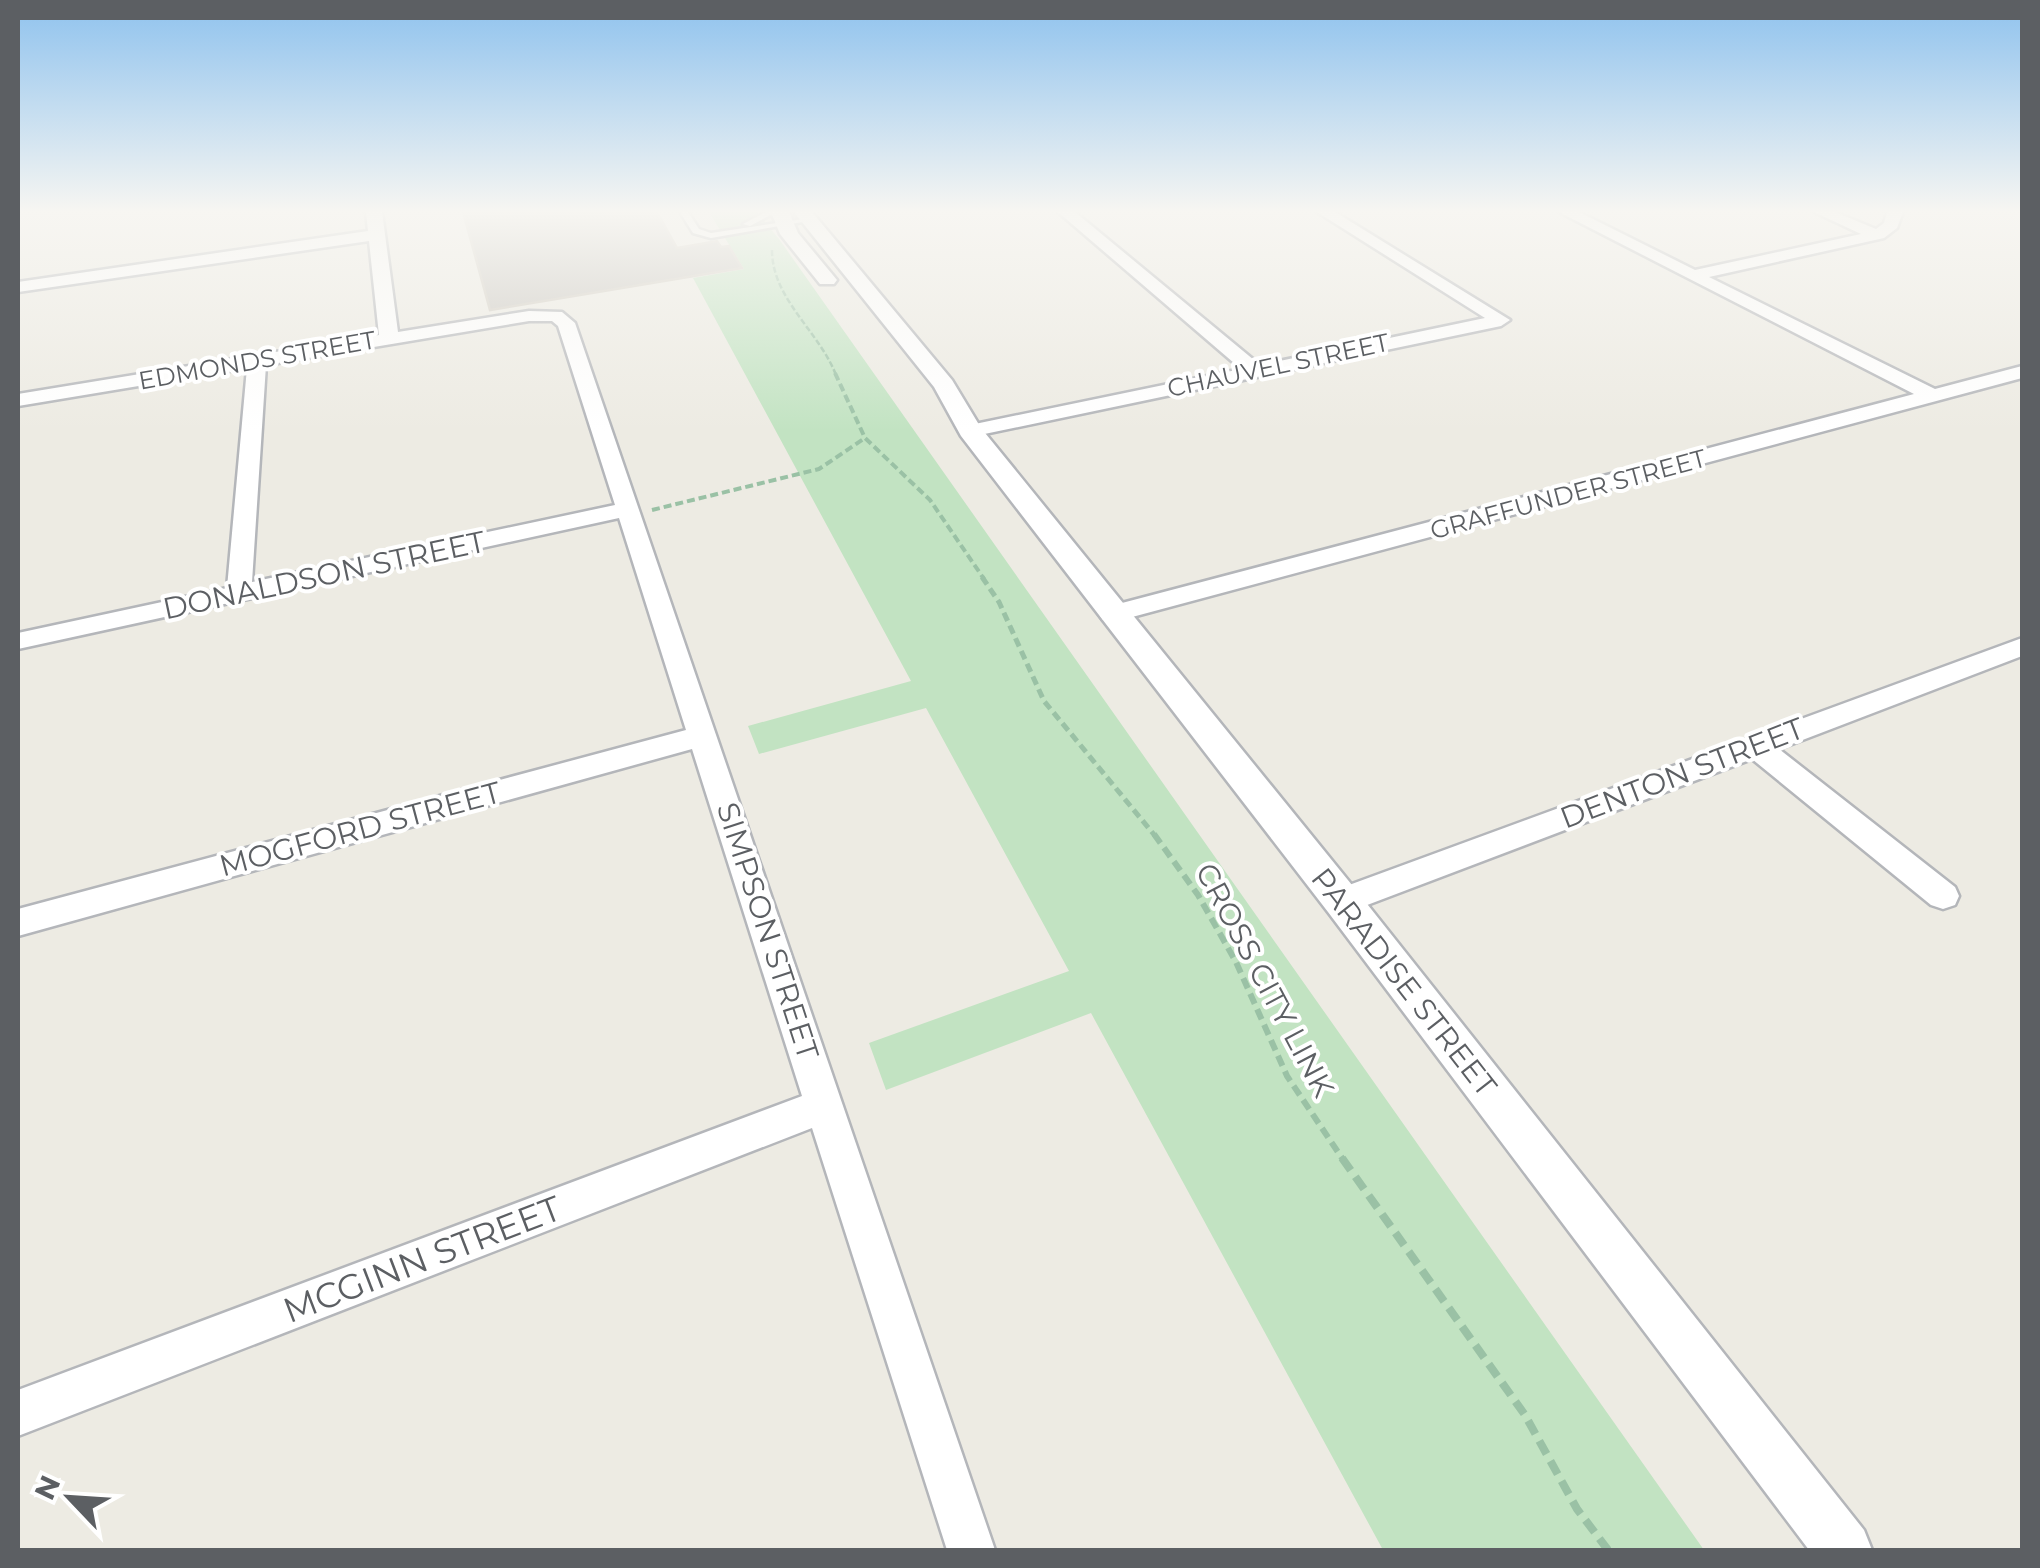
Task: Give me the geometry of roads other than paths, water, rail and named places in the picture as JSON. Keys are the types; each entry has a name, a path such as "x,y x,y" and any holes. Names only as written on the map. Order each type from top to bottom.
{"street":[{"path":"382,285 389,337"},
{"path":"832,285 848,304"},
{"name":"PARADISE STREET","path":"849,285 944,385 965,423 1112,614 1342,901 1844,1550"},
{"path":"1153,285 1253,369"},
{"name":"CHAUVEL STREET","path":"965,423 1501,320 1444,285"},
{"path":"1714,285 1935,396"},
{"name":"EDMONDS STREET","path":"18,400 389,337 529,316 556,316"},
{"name":"SIMPSON STREET","path":"556,316 570,332 630,509 970,1550"},
{"name":"PARADISE STREET","path":"871,331 926,390 965,423"},
{"path":"239,594 257,361"},
{"name":"GRAFFUNDER STREET","path":"1112,614 2022,372"},
{"name":"DONALDSON STREET","path":"18,641 630,509"},
{"name":"DENTON STREET","path":"1342,901 2022,646"},
{"name":"MOGFORD STREET","path":"18,923 703,736"},
{"path":"1754,745 1943,896"},
{"name":"MCGINN STREET","path":"18,1413 826,1105"}]}
